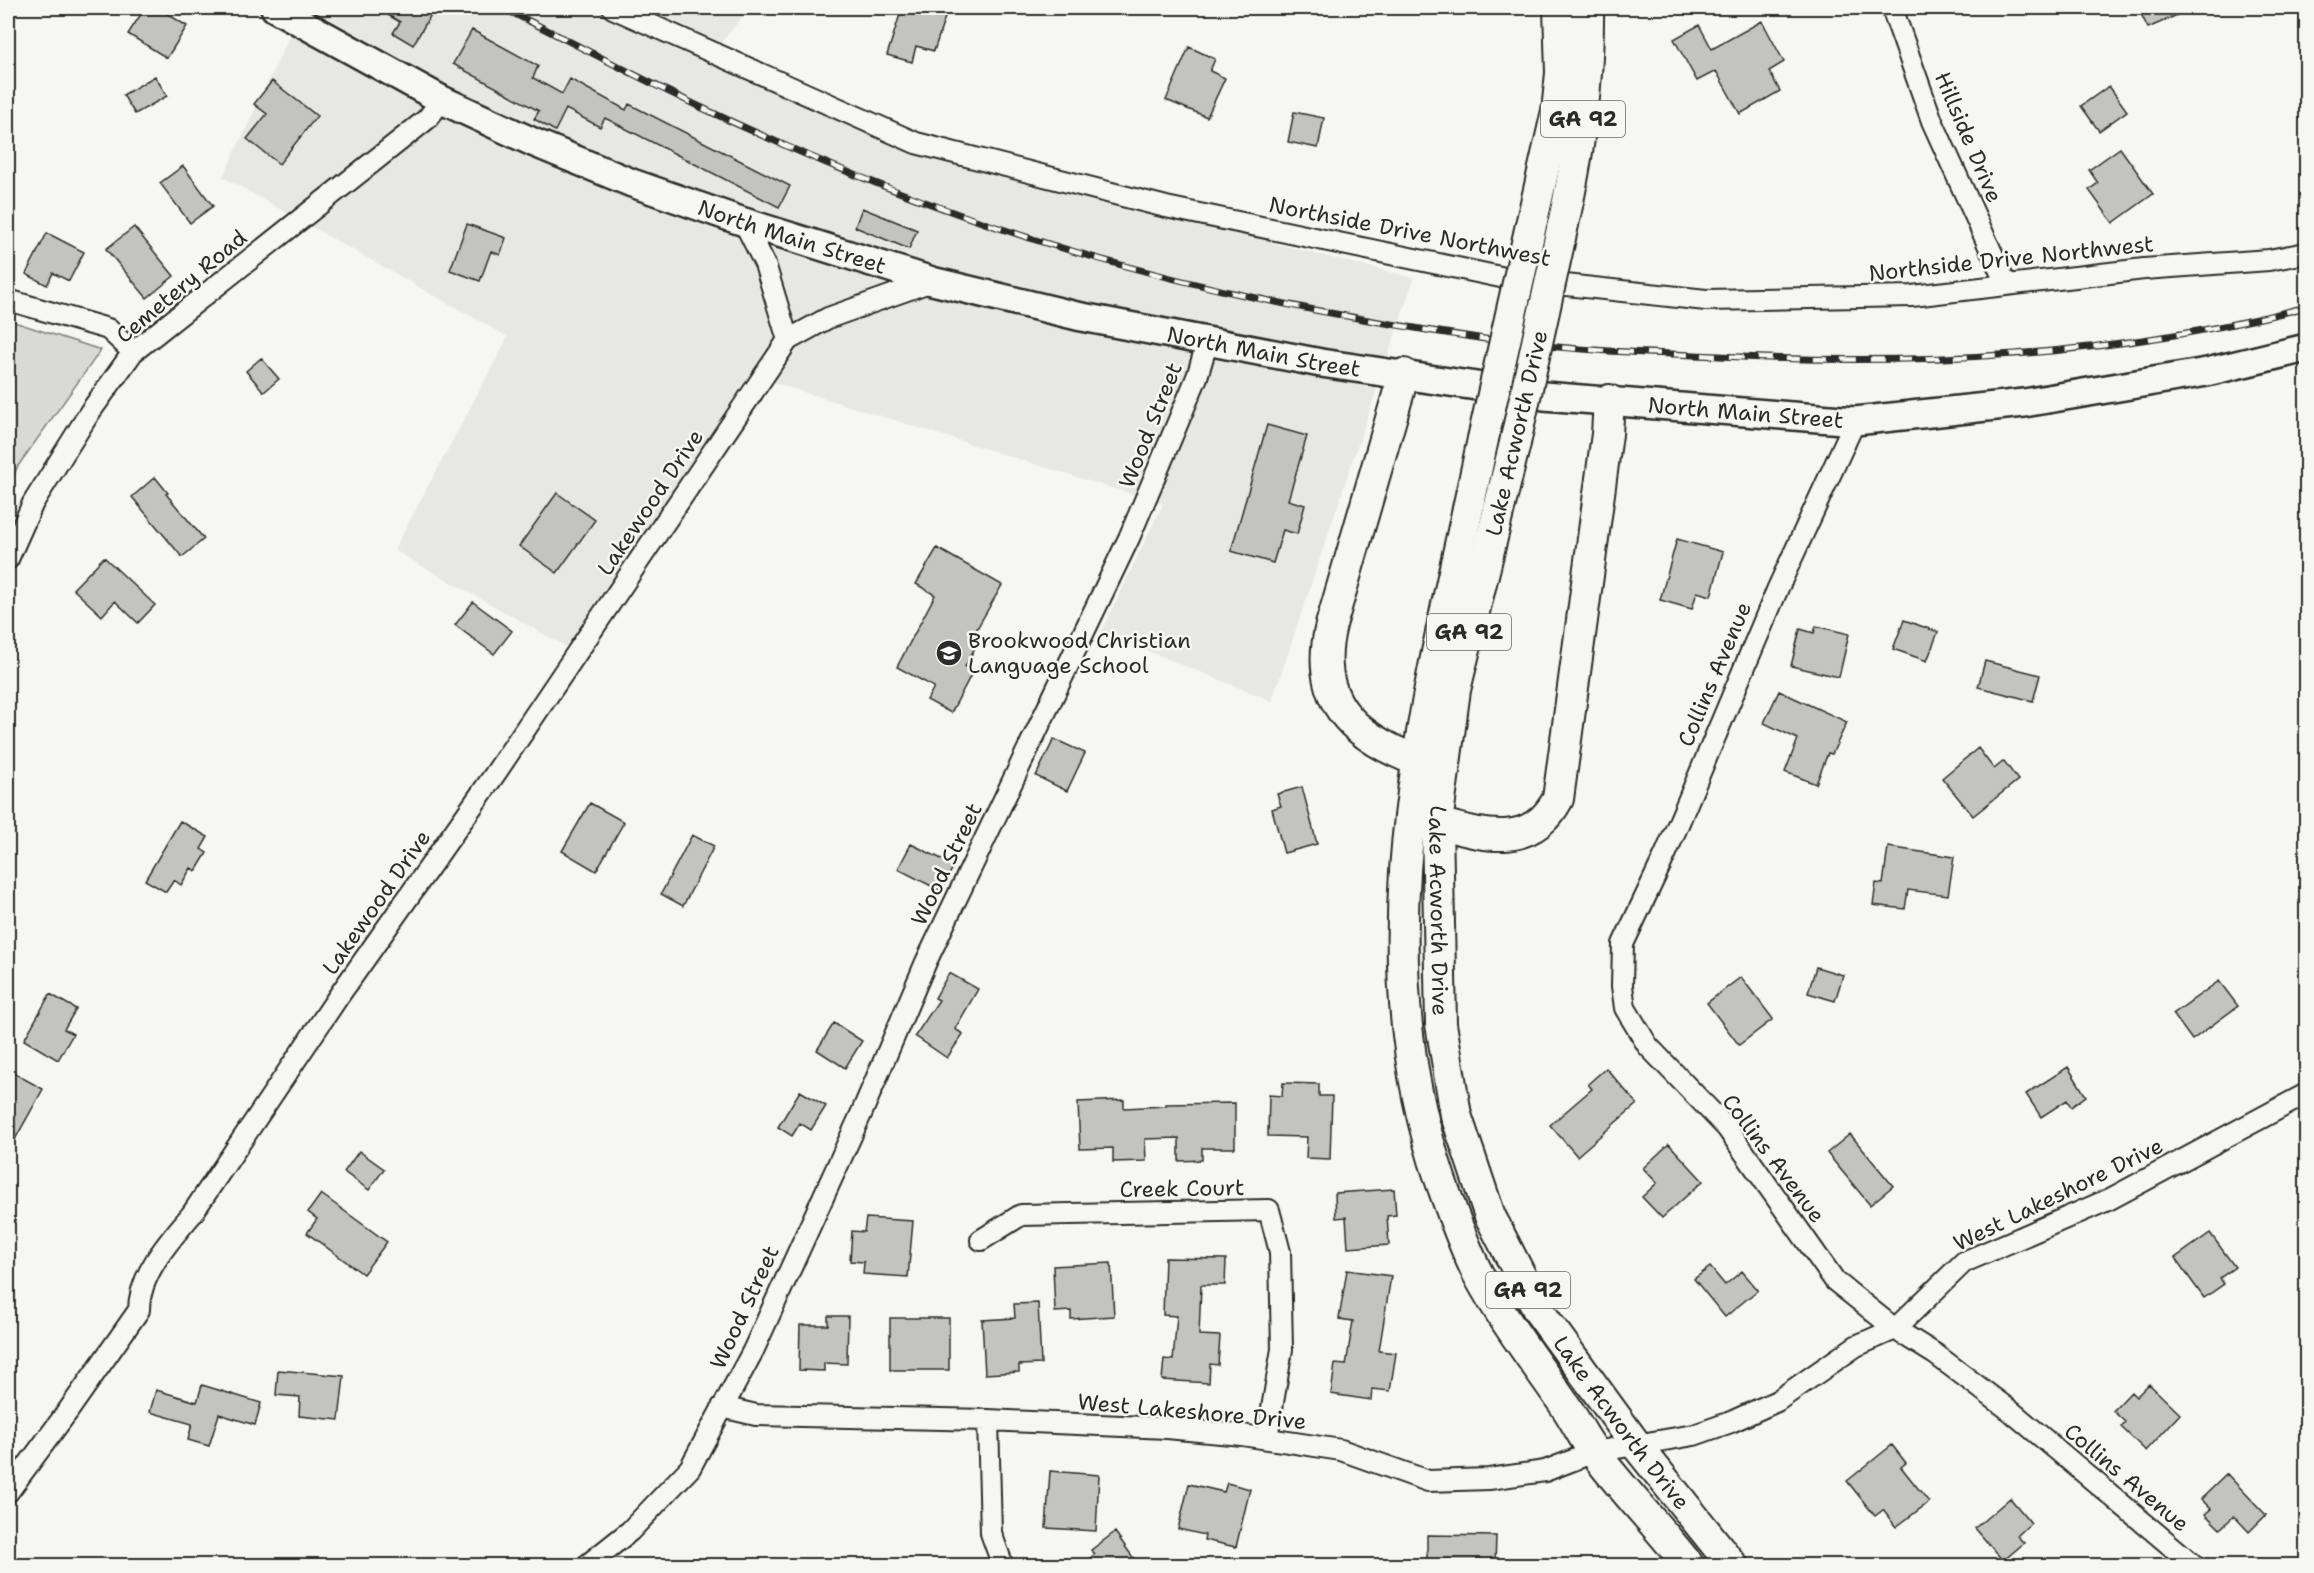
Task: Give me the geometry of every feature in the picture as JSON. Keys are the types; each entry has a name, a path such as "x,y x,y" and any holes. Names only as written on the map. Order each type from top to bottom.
{"main road":[{"name":"North Main Street","path":"275,8 442,100 632,183 744,222 932,281 1077,316 1321,363 1544,396 1855,421 2024,403 2207,372 2307,348"},
{"name":"Lake Acworth Drive","path":"1559,8 1561,73 1557,111 1483,439 1416,760 1404,855 1401,947 1410,1057 1422,1119 1436,1170 1477,1272 1504,1320 1568,1409 1594,1452 1689,1566"},
{"name":"Lake Acworth Drive","path":"1588,8 1589,58 1576,171 1515,443 1455,690 1437,823 1442,1024 1456,1115 1490,1216 1538,1310 1637,1446 1733,1566"},
{"path":"1404,374 1331,625 1325,653 1326,669 1336,702 1348,720 1364,734 1416,760"},
{"path":"1437,823 1479,834 1521,833 1544,819 1558,799 1607,434 1609,400"}],"street":[{"name":"Northside Drive Northwest","path":"613,8 916,143 1166,207 1510,279 1706,300 1912,296 2171,266 2249,262 2307,253"},
{"name":"Hillside Drive","path":"1892,8 1932,121 2006,284"},
{"name":"Cemetery Road","path":"8,559 33,503 90,412 133,352 427,119 442,100"},
{"path":"744,222 765,264 788,340"},
{"name":"Lakewood Drive","path":"8,1492 139,1310 139,1294 166,1246 192,1214 338,997 495,774 788,340 828,318 932,281"},
{"path":"8,300 108,329 133,352"},
{"name":"Wood Street","path":"722,1407 753,1351 862,1112 926,962 1129,538 1197,377 1208,340"},
{"name":"Collins Avenue","path":"1855,421 1778,588 1666,853 1623,944 1622,986 1625,1008 1648,1046 1727,1128 1835,1281 1895,1329 1935,1354 2012,1412 2195,1566"},
{"name":"West Lakeshore Drive","path":"722,1407 756,1415 988,1420 1167,1428 1267,1438 1341,1450 1428,1481 1489,1479 1545,1471 1594,1452 1694,1435 1777,1401 1856,1346 1895,1329 1964,1262 2110,1199 2307,1094"},
{"name":"Creek Court","path":"981,1240 1021,1215 1269,1210 1280,1252 1282,1349 1267,1438"},
{"path":"586,1566 630,1531 690,1468 722,1407"},
{"path":"988,1420 992,1533 1003,1566"}],"shaded area":[{"path":"303,8 750,8 707,59 1187,222 1414,278 1272,701 1101,632 1163,504 749,375 569,648 394,550 508,337 223,177"},
{"path":"8,320 101,350 18,466 8,487"}],"building":[{"path":"145,8 158,8 187,26 167,58 128,34"},
{"path":"376,8 435,8 413,45 393,33 400,22"},
{"path":"902,8 948,8 934,51 916,46 912,62 887,55"},
{"path":"2138,8 2193,8 2148,28"},
{"path":"1762,21 1784,62 1769,71 1780,91 1740,114 1716,71 1697,81 1674,39 1699,25 1712,49"},
{"path":"472,30 538,66 533,78 562,94 570,79 626,110 629,104 790,186 779,207 605,118 600,127 566,109 555,131 534,119 539,111 453,64"},
{"path":"1189,47 1215,59 1210,71 1225,78 1207,117 1166,100"},
{"path":"155,76 167,96 135,114 123,95"},
{"path":"272,81 317,116 279,164 247,139 267,114 254,104"},
{"path":"2109,86 2127,111 2099,131 2081,106"},
{"path":"1294,112 1324,118 1318,148 1288,142"},
{"path":"2120,148 2153,194 2113,223 2089,190 2098,183 2089,170"},
{"path":"183,166 213,206 190,223 160,183"},
{"path":"862,208 917,230 909,249 855,227"},
{"path":"467,224 506,238 500,255 491,251 480,281 450,270"},
{"path":"134,227 174,276 147,298 106,249"},
{"path":"47,233 84,252 69,281 53,273 47,285 26,274"},
{"path":"261,358 279,379 264,392 246,371"},
{"path":"1267,425 1307,436 1288,500 1305,505 1297,534 1283,530 1273,563 1231,551"},
{"path":"155,477 168,493 166,494 204,539 182,557 132,497"},
{"path":"557,493 595,520 557,573 519,546"},
{"path":"1677,539 1723,552 1711,596 1697,592 1692,609 1660,600"},
{"path":"937,548 1002,585 975,632 981,636 965,667 973,671 951,713 927,700 934,687 897,667 935,595 916,584"},
{"path":"104,557 155,605 138,623 115,601 102,616 73,589"},
{"path":"473,602 512,631 494,654 455,625"},
{"path":"1904,620 1938,632 1927,661 1893,649"},
{"path":"1816,626 1849,634 1839,677 1791,666 1800,629 1814,633"},
{"path":"1985,661 2040,675 2033,701 1978,687"},
{"path":"1779,691 1847,722 1832,754 1828,753 1816,784 1785,772 1798,739 1764,723"},
{"path":"1054,739 1085,753 1067,791 1036,776"},
{"path":"1978,748 1994,769 2004,761 2018,780 1973,816 1942,778"},
{"path":"1302,787 1317,844 1284,853 1272,809 1281,806 1277,794"},
{"path":"590,803 624,822 596,871 562,851"},
{"path":"180,821 208,837 201,849 207,853 196,871 191,868 181,885 174,880 166,892 145,880"},
{"path":"692,835 714,846 683,906 661,894"},
{"path":"911,844 954,865 941,891 898,869"},
{"path":"1888,847 1954,857 1948,895 1908,890 1905,909 1873,905 1876,883 1883,884"},
{"path":"1816,967 1843,975 1835,1001 1808,993"},
{"path":"949,973 978,989 955,1029 963,1034 947,1058 915,1036 939,1000 935,998"},
{"path":"1741,977 1773,1019 1739,1045 1707,1003"},
{"path":"2219,981 2238,1006 2192,1040 2173,1014"},
{"path":"50,994 76,1009 64,1029 73,1034 58,1060 24,1040"},
{"path":"834,1023 862,1041 845,1068 817,1050"},
{"path":"2068,1067 2086,1096 2071,1107 2067,1100 2041,1117 2026,1094"},
{"path":"1606,1068 1637,1104 1577,1156 1550,1125 1592,1089 1588,1084"},
{"path":"8,1070 43,1089 8,1152"},
{"path":"1283,1083 1319,1084 1319,1096 1332,1096 1330,1159 1306,1158 1307,1137 1268,1136 1269,1095 1282,1096"},
{"path":"800,1091 826,1106 811,1130 800,1123 792,1136 778,1127"},
{"path":"1124,1100 1124,1108 1166,1106 1166,1104 1235,1103 1235,1148 1202,1148 1202,1160 1179,1161 1179,1138 1145,1139 1146,1161 1113,1162 1113,1148 1080,1149 1078,1102"},
{"path":"1850,1134 1893,1186 1870,1205 1827,1153"},
{"path":"1669,1144 1703,1181 1662,1218 1642,1197 1657,1183 1643,1168"},
{"path":"359,1151 384,1169 369,1190 344,1172"},
{"path":"1394,1189 1396,1215 1387,1216 1389,1245 1348,1248 1346,1217 1336,1218 1335,1193"},
{"path":"321,1194 387,1242 363,1274 307,1233 317,1219 308,1212"},
{"path":"866,1218 913,1221 908,1277 863,1274 864,1262 850,1261 852,1231 864,1232"},
{"path":"2210,1233 2235,1267 2220,1278 2224,1284 2204,1298 2175,1258"},
{"path":"1165,1258 1226,1259 1225,1285 1201,1285 1199,1335 1220,1336 1218,1365 1210,1364 1209,1383 1162,1380 1164,1359 1173,1360 1177,1316 1163,1315"},
{"path":"1111,1263 1114,1316 1071,1319 1071,1311 1055,1312 1053,1266"},
{"path":"1710,1267 1725,1285 1742,1271 1758,1290 1725,1317 1694,1279"},
{"path":"1347,1270 1391,1276 1379,1351 1396,1353 1390,1391 1372,1389 1371,1400 1331,1394 1335,1364 1346,1365 1353,1321 1339,1319"},
{"path":"1038,1303 1041,1364 1019,1365 1019,1372 985,1374 982,1320 1015,1318 1014,1304"},
{"path":"828,1316 848,1316 847,1364 824,1363 824,1371 799,1370 800,1325 828,1325"},
{"path":"890,1318 949,1318 949,1370 890,1370"},
{"path":"278,1370 344,1376 339,1420 299,1416 300,1397 276,1395"},
{"path":"2149,1384 2180,1414 2146,1451 2121,1427 2125,1422 2113,1411 2131,1392 2136,1397"},
{"path":"202,1385 261,1403 255,1425 219,1414 209,1446 188,1440 192,1424 150,1412 156,1390 197,1402"},
{"path":"1892,1445 1906,1463 1901,1467 1929,1502 1896,1527 1883,1510 1875,1516 1847,1481"},
{"path":"1050,1471 1099,1475 1096,1531 1046,1528"},
{"path":"2227,1474 2266,1515 2249,1532 2234,1516 2220,1529 2205,1514 2211,1509 2201,1499"},
{"path":"1227,1483 1250,1489 1236,1547 1204,1540 1205,1535 1178,1529 1189,1484 1224,1492"},
{"path":"2010,1498 2031,1523 2017,1536 2024,1543 2003,1561 1975,1528"},
{"path":"1115,1532 1139,1566 1080,1566 1095,1554 1091,1550"},
{"path":"1427,1535 1496,1536 1495,1566 1427,1566"}],"railway":[{"path":"503,8 741,126 881,185 977,220 1072,251 1174,279 1329,313 1433,331 1514,343 1631,352 1793,359 1941,358 2015,354 2161,337 2234,324 2306,307"}],"place":[{"name":"Brookwood Christian Language School","path":"949,653"}]}
